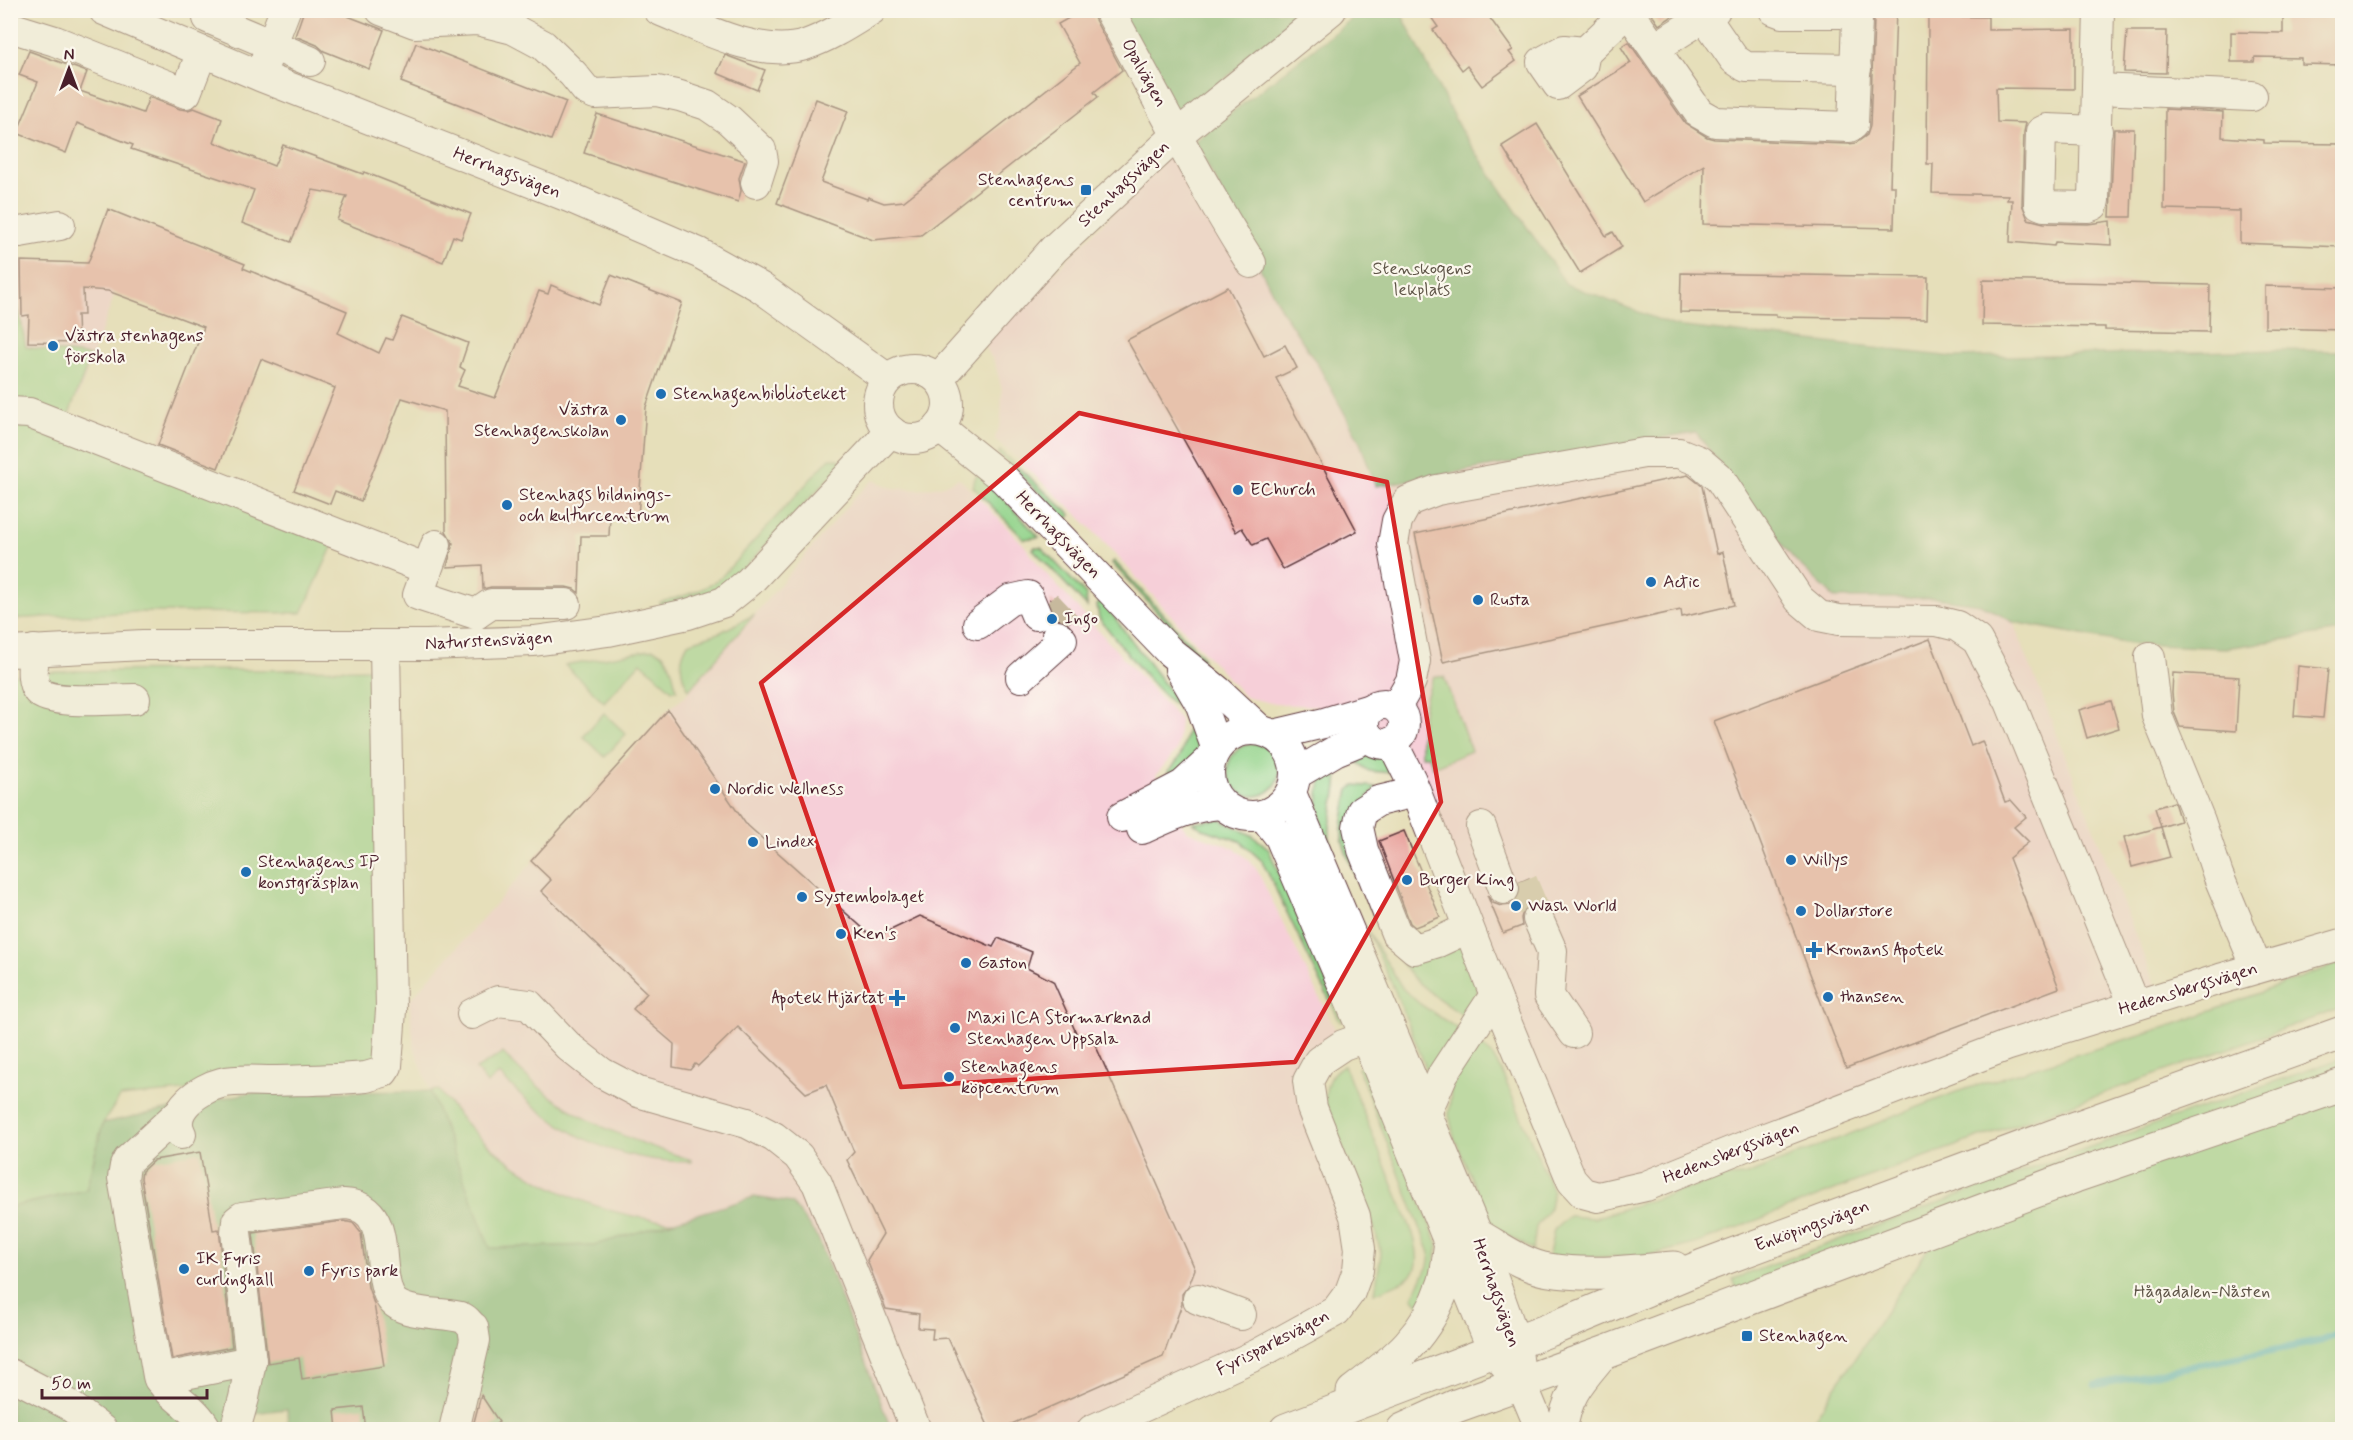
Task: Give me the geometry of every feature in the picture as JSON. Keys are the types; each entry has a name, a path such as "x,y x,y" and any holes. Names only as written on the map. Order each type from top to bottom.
{"main road":[{"name":"Enköpingsvägen","path":"1286,1430 1504,1347 1703,1266 2050,1137 2343,1033"},
{"path":"1402,1430 1456,1406 1604,1353 2075,1176 2343,1085"},
{"path":"1326,1413 1398,1358 1418,1337 1427,1324 1464,1239 1547,1270 1606,1273 1703,1266"}],"street":[{"name":"Herrhagsvägen","path":"104,10 260,76 569,197 699,253 760,287 888,380"},
{"path":"260,76 285,10"},
{"path":"381,10 415,23 449,15 515,25 543,45 569,58 586,90 595,94 637,83 667,92 698,96 724,116 763,136 764,161 756,183"},
{"path":"658,10 737,41 775,48 803,45 823,38 871,10"},
{"name":"Opalvägen","path":"1109,10 1214,204 1251,263"},
{"name":"Stenhagsvägen","path":"938,379 1054,249 1177,135 1331,10"},
{"path":"1585,52 1628,11 1699,113 1715,122 1849,127 1853,125 1855,121 1857,19 1850,12 1774,10"},
{"path":"2097,130 2099,10"},
{"path":"1655,48 1710,14 1734,59 1746,67 1856,69"},
{"path":"208,18 310,61"},
{"path":"10,27 55,41 186,93 202,52"},
{"path":"2099,89 2252,96"},
{"path":"10,231 20,232 60,225"},
{"path":"907,370 918,370 938,379 944,387 948,408 939,427 929,435 916,439 903,437 891,431 883,422 878,400 881,389 888,380 897,373 907,370"},
{"path":"10,412 29,413 432,557 418,595 476,614"},
{"name":"Herrhagsvägen","path":"939,427 1004,479 1169,651 1267,732"},
{"name":"Naturstensvägen","path":"22,651 142,645 385,646 534,641 608,631 688,614 724,602 756,575 891,431"},
{"path":"1213,753 1208,775 1211,789 1220,804 1237,814 1255,817 1273,812 1281,805 1293,784 1335,751 1382,724 1411,681 1415,661 1393,544 1397,521 1408,501 1437,490 1644,453 1679,453 1699,461 1720,480 1799,599 1819,616 1839,620 1937,621 1957,627 1977,640 2010,702 2134,1005"},
{"path":"978,624 1010,600 1049,619 1021,677"},
{"path":"476,614 491,604 566,604"},
{"path":"476,614 477,644"},
{"path":"207,1430 187,1404 159,1379 132,1241 123,1178 125,1166 129,1160 181,1123 198,1093 221,1083 366,1077 383,1072 387,1066 391,1010 385,646"},
{"path":"22,651 39,692 52,699 135,699"},
{"name":"Herrhagsvägen","path":"1169,651 1201,705 1213,753"},
{"path":"2150,657 2157,716 2257,969"},
{"path":"1220,804 1200,805 1127,826 1183,785 1231,735 1246,729 1267,732 1324,723 1382,724"},
{"name":"Hedensbergsvägen","path":"1382,724 1416,792 1468,928 1572,1181 1583,1193 1598,1197 1646,1186 2006,1046 2134,1005 2343,944"},
{"path":"1267,732 1282,741 1292,754 1293,784"},
{"name":"Herrhagsvägen","path":"1293,784 1378,1032 1464,1239 1504,1347 1541,1430"},
{"path":"1416,792 1378,801 1362,811 1358,827 1363,850 1396,933 1415,949 1438,942 1468,928"},
{"name":"Herrhagsvägen","path":"1263,814 1280,837 1378,1032 1427,1111 1464,1239"},
{"path":"1490,824 1513,885"},
{"path":"1528,923 1552,951 1549,996 1574,1033"},
{"path":"1427,1111 1443,1074 1495,994"},
{"path":"472,1014 498,1001 529,1005 569,1047 602,1073 638,1092 747,1123 774,1137 798,1156 817,1183 916,1430"},
{"name":"Fyrisparksvägen","path":"1092,1430 1258,1354 1336,1311 1350,1292 1358,1270 1360,1248 1355,1216 1312,1108 1308,1081 1319,1061 1343,1046 1378,1032"},
{"path":"235,1430 251,1361 236,1232 237,1221 242,1217 344,1204 354,1204 363,1208 371,1216 379,1233 390,1297 399,1306 464,1318 473,1327 475,1340 454,1430"},
{"path":"1198,1299 1241,1315"},
{"path":"1562,1430 1565,1409 1573,1391 1604,1353"},
{"path":"159,1379 251,1361"},
{"path":"10,1374 69,1405 102,1430"}],"highlighted area":[{"path":"1079,413 1387,482 1441,802 1295,1062 901,1087 761,683"}],"shaded area":[{"path":"1174,151 1255,255 1281,309 1318,365 1359,440 1376,486 1696,431 1759,517 1835,597 1935,598 1980,604 2013,622 2160,998 1583,1193 1392,743 1335,751 1318,706 1275,704 1245,697 1076,513 995,439 1001,422 1002,390 995,363 986,349 987,340"},
{"name":"Västra stenhagens förskola","path":"10,260 89,260 114,296 78,396 11,396"},
{"path":"959,478 1024,545 1042,569 1180,720 1177,750 1156,775 1174,813 1187,831 1234,848 1257,870 1343,1045 1308,1081 1355,1216 1350,1292 1092,1429 891,1429 818,1238 754,1197 595,1245 489,1248 414,1047 409,1001 668,710 684,697 854,498 873,480 892,488 919,490 943,485"}],"green space":[{"path":"1109,11 1308,11 1183,113 1164,109"},
{"name":"Stenskogens lekplats","path":"1362,11 1400,11 1460,129 1566,284 1675,326 1954,357 2284,350 2342,351 2342,631 2225,648 2130,644 2013,622 1980,604 1935,598 1835,598 1794,559 1759,517 1696,432 1376,486 1359,440 1318,365 1281,309 1195,141"},
{"path":"11,292 16,294 26,347 91,356 66,422 333,545 302,613 138,612 11,619"},
{"path":"1000,451 1071,515 1067,519 998,454"},
{"path":"830,458 839,459 843,463 749,563 726,583 700,597 660,606 660,602 700,590 722,576"},
{"path":"980,473 1039,537 1024,539 973,487 975,478"},
{"path":"1041,547 1086,595 1087,607 1033,549"},
{"path":"1114,561 1202,656 1203,662 1112,563"},
{"path":"1102,601 1180,707 1151,681 1099,618 1097,605"},
{"path":"755,614 689,690 681,667 688,643 721,632"},
{"path":"653,649 668,660 677,690 672,690 641,662 604,702 565,665"},
{"path":"390,669 383,1072 120,1097 103,1123 86,1190 11,1207 11,675 75,671"},
{"path":"1434,676 1444,677 1471,751 1433,767 1429,756 1421,756 1421,745 1424,705"},
{"path":"604,713 626,734 605,757 583,736"},
{"path":"1191,721 1198,749 1193,760 1172,780 1168,771 1181,753"},
{"path":"1254,744 1264,746 1272,752 1278,760 1280,770 1278,780 1272,788 1264,794 1254,796 1244,794 1236,788 1230,780 1228,770 1230,760 1236,752 1244,746"},
{"path":"1366,751 1378,754 1389,761 1392,773 1369,771 1353,759"},
{"path":"1337,766 1337,787 1330,828 1331,849 1323,832 1319,812 1319,791 1324,773"},
{"path":"1355,785 1377,787 1368,797 1391,940 1468,938 1478,970 1478,987 1468,1019 1430,992 1410,974 1392,948 1359,885 1342,835 1349,790"},
{"path":"1220,819 1253,836 1268,848 1343,1020 1340,1022 1262,861 1240,841 1203,829 1193,822"},
{"path":"1368,932 1403,989 1420,1004 1461,1031 1429,1071 1426,1068"},
{"path":"2342,962 2342,1008 1860,1180 1698,1243 1651,1255 1548,1259 1554,1230 1569,1216 1594,1218 1726,1177 1744,1176 1956,1092 2179,1023"},
{"path":"1480,1044 1492,1055 1501,1070 1553,1192 1550,1208 1536,1227 1533,1250 1495,1228 1489,1220 1454,1137 1449,1115 1454,1077"},
{"path":"503,1053 545,1092 567,1107 613,1132 692,1160 692,1162 662,1161 610,1149 563,1127 541,1112 499,1074 487,1084 476,1069"},
{"path":"2342,1058 2342,1072 1738,1292 1733,1279 2073,1153"},
{"path":"1344,1065 1417,1248 1418,1259 1412,1274 1398,1284 1375,1293 1381,1253 1374,1227 1325,1102 1329,1080 1334,1072"},
{"path":"1366,1066 1438,1245 1426,1312 1412,1297 1428,1266 1430,1253 1358,1068"},
{"path":"439,1090 456,1112 493,1149 536,1179 559,1191 609,1210 663,1221 681,1221 595,1245 489,1248 430,1091"},
{"path":"430,1091 490,1248 595,1245 754,1197 792,1203 818,1238 891,1429 288,1430 287,1409 235,1415 220,1429 11,1430 11,1207 86,1190 103,1123 248,1093"},
{"name":"Hågadalen-Nåsten","path":"2342,1100 2342,1429 1807,1430 1935,1238"}],"building":[{"path":"304,10 332,10 384,30 369,69 324,51 317,45 295,36"},
{"path":"1083,10 1092,10 1122,70 1094,92 1098,97 921,235 873,240 777,203 816,99 848,111 821,182 884,203 904,201 1080,63 1058,24"},
{"path":"1426,10 1484,10 1513,50 1509,52 1516,61 1482,86 1467,66 1462,70 1433,30 1438,27"},
{"path":"1649,10 1682,10 1659,25"},
{"path":"1872,10 1896,10 1890,186 1895,186 1894,228 1703,224 1704,165 1643,202 1577,96 1631,63 1621,47 1629,42 1685,123 1707,137 1856,143 1867,135 1870,126 1874,20"},
{"path":"2283,10 2343,10 2343,65 2301,64 2301,58 2255,57 2254,62 2231,62 2231,32 2283,33"},
{"path":"1928,16 1988,17 1988,30 2074,29 2074,89 1996,88 1997,122 2026,123 2022,204 2028,219 2044,223 2088,224 2110,221 2111,245 2055,242 2054,246 2010,242 2012,200 2007,200 2008,195 1932,193 1933,164 1927,164"},
{"path":"2127,31 2167,31 2166,73 2124,72"},
{"path":"416,43 566,102 551,140 401,82"},
{"path":"29,51 87,72 80,91 143,113 149,97 180,109 194,108 222,119 214,142 274,166 283,145 363,174 364,172 471,214 461,239 453,236 443,262 337,220 347,196 313,190 291,242 242,223 254,190 131,149 133,145 77,123 66,153 17,133 38,82 19,75"},
{"path":"725,55 765,70 757,90 717,73"},
{"path":"2165,109 2223,112 2222,137 2264,140 2264,143 2343,144 2343,247 2240,243 2240,211 2164,209"},
{"path":"597,114 745,161 739,178 741,191 738,202 584,153"},
{"path":"1537,124 1606,236 1613,232 1622,247 1580,273 1502,146"},
{"path":"2114,129 2134,129 2131,217 2110,217"},
{"path":"108,209 245,264 243,268 347,311 338,333 379,353 386,338 392,340 402,317 468,343 460,367 465,370 458,386 495,398 539,291 548,294 551,285 599,305 611,275 682,303 646,407 638,517 610,516 609,536 581,536 579,593 566,587 491,587 483,589 482,565 447,567 453,543 446,531 445,411 402,398 361,501 335,491 330,504 294,490 335,388 261,359 218,468 158,445 204,327 108,291 83,289 84,315 77,315 78,343 28,342 29,315 22,316 21,261 88,263"},
{"path":"1681,273 1928,277 1927,319 1776,317 1776,314 1680,312"},
{"path":"1983,280 2210,285 2209,332 1982,325"},
{"path":"2265,286 2343,288 2343,330 2265,328"},
{"path":"1228,287 1264,356 1285,345 1297,368 1276,378 1357,531 1283,569 1266,539 1253,545 1242,528 1236,532 1127,340"},
{"path":"1688,475 1702,486 1717,554 1723,552 1734,605 1682,617 1681,610 1443,662 1415,534"},
{"path":"1050,600 1072,619 1069,622 1061,618 1053,618"},
{"path":"1930,639 1971,746 1982,741 2005,802 2011,800 2026,817 2014,827 2029,842 2009,858 2059,988 1846,1068 1714,721"},
{"path":"2298,666 2328,669 2323,718 2294,716"},
{"path":"2173,673 2239,677 2236,731 2180,727 2174,712"},
{"path":"2111,701 2119,728 2087,738 2079,710"},
{"name":"Stenhagens köpcentrum","path":"668,710 745,823 874,938 920,916 993,947 998,938 1032,952 1027,968 1053,981 1078,1037 1090,1033 1195,1269 1189,1285 1182,1294 1182,1304 1163,1357 998,1430 990,1430 948,1338 932,1339 933,1329 918,1328 919,1314 886,1309 867,1260 883,1234 847,1160 854,1152 826,1085 806,1093 738,1027 698,1066 695,1064 690,1070 673,1067 674,1044 633,1009 647,993 541,891 551,880 531,861"},
{"path":"2174,802 2180,821 2161,827 2155,808"},
{"path":"2161,827 2170,857 2132,867 2124,837"},
{"name":"Burger King","path":"1404,831 1440,917 1415,927 1410,923 1379,841"},
{"path":"1529,878 1539,902 1531,903 1524,909 1521,918 1522,926 1503,933 1487,895 1493,903 1501,906 1511,905 1518,900 1521,892 1520,882"},
{"name":"IK Fyris curlinghall","path":"200,1152 213,1230 219,1229 232,1347 172,1359 141,1178 142,1171 154,1160"},
{"name":"Fyris park","path":"343,1221 353,1223 361,1233 368,1287 374,1304 384,1366 302,1379 299,1358 268,1363 253,1233"},
{"path":"481,1395 499,1422 487,1430 472,1430"},
{"path":"363,1407 366,1430 337,1430 335,1410"}],"waterway":[{"path":"2095,1385 2321,1341 2342,1332"}],"tunnel":[{"path":"1046,604 1066,625"},
{"path":"1522,881 1538,919"}],"place":[{"name":"Stenhagens centrum","path":"1086,190"},
{"name":"Västra stenhagens förskola","path":"53,346"},
{"name":"Stenhagenbiblioteket","path":"661,394"},
{"name":"Västra Stenhagenskolan","path":"621,420"},
{"name":"EChurch","path":"1238,490"},
{"name":"Stenhags bildnings- och kulturcentrum","path":"507,505"},
{"name":"Actic","path":"1651,582"},
{"name":"Rusta","path":"1478,600"},
{"name":"Ingo","path":"1052,619"},
{"name":"Nordic Wellness","path":"715,789"},
{"name":"Lindex","path":"753,842"},
{"name":"Willys","path":"1791,860"},
{"name":"Stenhagens IP konstgräsplan","path":"246,872"},
{"name":"Burger King","path":"1407,880"},
{"name":"Systembolaget","path":"802,897"},
{"name":"Wash World","path":"1516,906"},
{"name":"Dollarstore","path":"1801,911"},
{"name":"Ken's","path":"841,934"},
{"name":"Kronans Apotek","path":"1814,950"},
{"name":"Gaston","path":"966,963"},
{"name":"thansen","path":"1828,997"},
{"name":"Apotek Hjärtat","path":"897,998"},
{"name":"Maxi ICA Stormarknad Stenhagen Uppsala","path":"955,1028"},
{"name":"Stenhagens köpcentrum","path":"949,1077"},
{"name":"IK Fyris curlinghall","path":"184,1269"},
{"name":"Fyris park","path":"309,1271"},
{"name":"Stenhagen","path":"1747,1336"}]}
